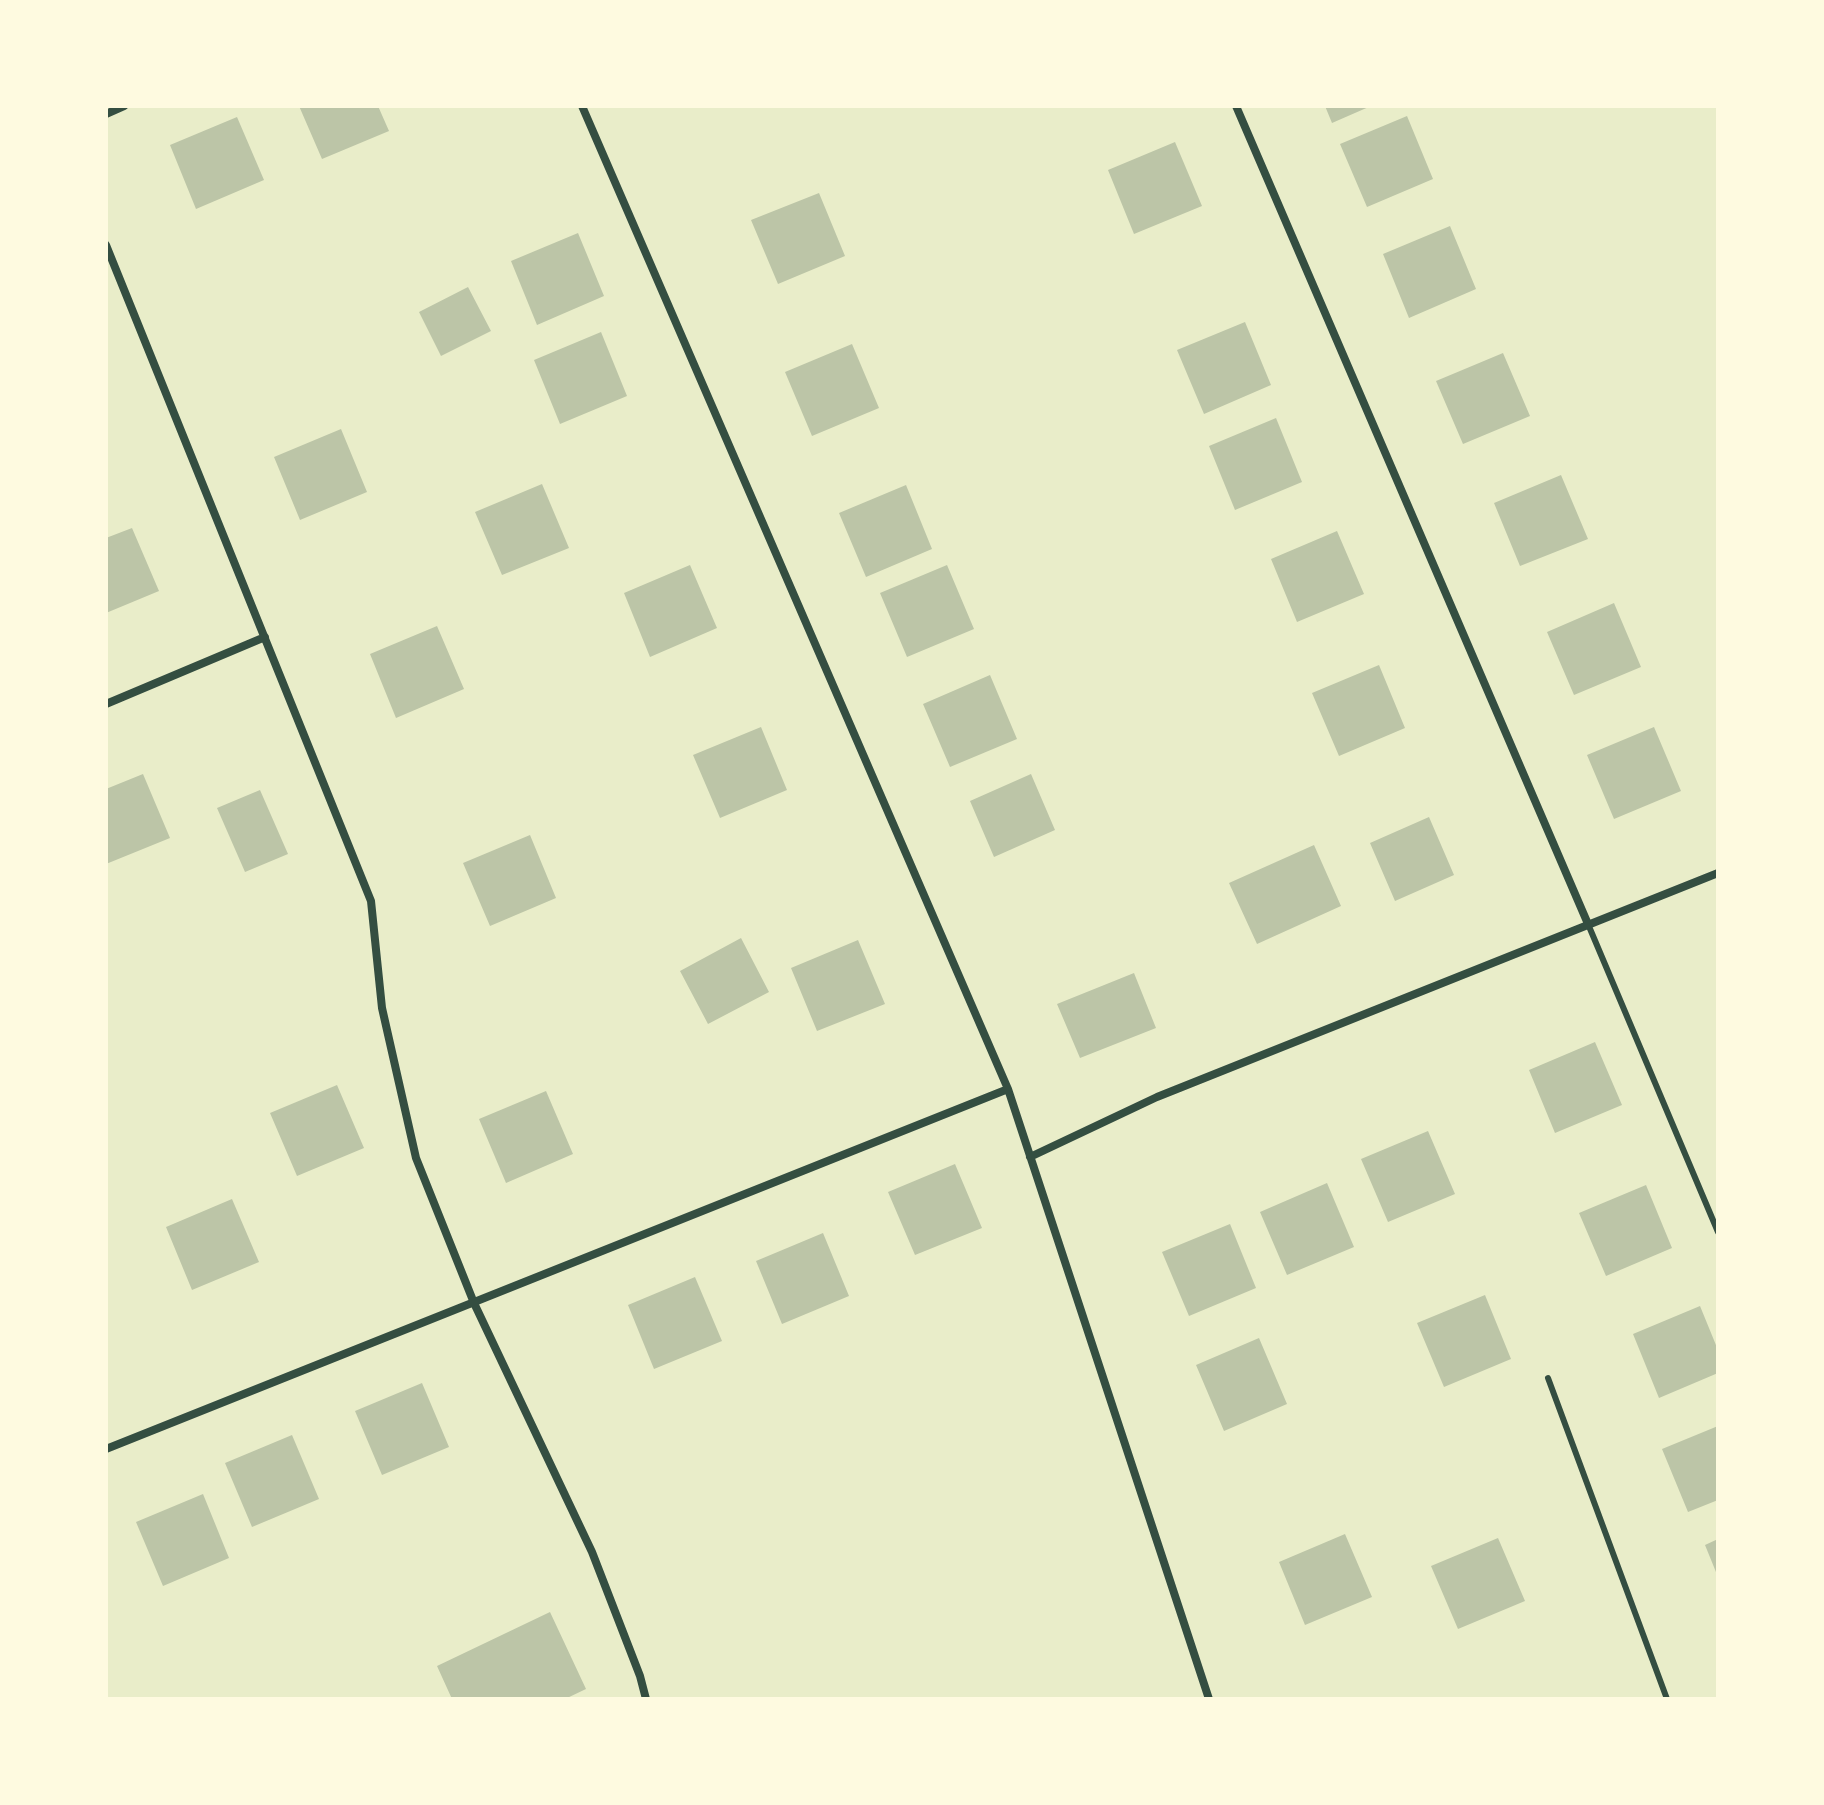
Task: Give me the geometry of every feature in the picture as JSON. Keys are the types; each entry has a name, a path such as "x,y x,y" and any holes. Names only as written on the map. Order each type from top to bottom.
{"street":[{"path":"106,114 124,106"},
{"path":"582,106 1008,1089 1209,1699"},
{"path":"1236,106 1588,924"},
{"path":"106,245 371,901 382,1008 416,1158 474,1303 592,1552 646,1699"},
{"path":"106,704 265,637"},
{"path":"1030,1157 1157,1097 1718,873"},
{"path":"106,1449 1008,1089"}],"lane":[{"path":"1588,924 1718,1232"},
{"path":"1548,1378 1667,1699"}],"building":[{"path":"299,106 378,106 389,131 322,159"},
{"path":"1325,106 1371,106 1332,123"},
{"path":"1407,116 1433,179 1367,207 1340,144"},
{"path":"237,117 264,180 196,209 170,145"},
{"path":"1175,142 1202,206 1134,234 1108,170"},
{"path":"819,193 845,256 778,284 751,220"},
{"path":"1450,226 1476,289 1409,318 1383,254"},
{"path":"578,233 604,296 537,325 511,261"},
{"path":"468,287 491,331 441,356 419,312"},
{"path":"1245,322 1271,385 1204,414 1177,350"},
{"path":"601,332 627,396 560,424 534,360"},
{"path":"852,344 879,408 812,436 785,372"},
{"path":"1503,353 1530,416 1463,444 1436,381"},
{"path":"1276,418 1302,482 1235,510 1209,446"},
{"path":"341,429 367,492 300,520 274,457"},
{"path":"1561,475 1588,539 1520,566 1494,503"},
{"path":"542,484 569,548 502,575 475,512"},
{"path":"906,485 932,549 866,577 839,513"},
{"path":"132,528 159,591 106,613 106,538"},
{"path":"1337,531 1364,594 1297,622 1271,559"},
{"path":"690,565 717,628 650,657 624,593"},
{"path":"947,565 974,629 907,657 880,593"},
{"path":"1614,603 1641,667 1574,695 1547,632"},
{"path":"437,626 464,689 396,718 370,654"},
{"path":"1379,665 1405,728 1339,756 1312,693"},
{"path":"990,675 1017,739 950,767 923,704"},
{"path":"761,727 787,790 720,818 693,755"},
{"path":"1654,727 1681,791 1614,819 1587,755"},
{"path":"143,774 170,838 106,864 106,789"},
{"path":"1031,774 1055,830 994,857 970,801"},
{"path":"260,790 288,854 245,872 217,808"},
{"path":"1429,817 1454,875 1395,901 1370,843"},
{"path":"530,835 556,898 490,926 463,863"},
{"path":"1314,845 1341,906 1257,944 1229,883"},
{"path":"741,938 769,992 708,1024 680,971"},
{"path":"858,940 885,1004 817,1031 791,968"},
{"path":"1134,973 1156,1028 1080,1058 1057,1004"},
{"path":"1595,1042 1622,1105 1555,1133 1529,1070"},
{"path":"337,1085 364,1148 297,1176 270,1113"},
{"path":"546,1091 573,1154 506,1183 479,1119"},
{"path":"1428,1131 1455,1194 1388,1222 1361,1159"},
{"path":"955,1164 982,1228 915,1255 888,1192"},
{"path":"1327,1183 1354,1247 1287,1275 1260,1212"},
{"path":"1646,1185 1672,1248 1606,1276 1579,1213"},
{"path":"232,1199 259,1262 192,1290 166,1227"},
{"path":"1230,1224 1256,1288 1189,1316 1162,1252"},
{"path":"823,1233 849,1296 782,1324 756,1261"},
{"path":"695,1277 722,1341 654,1369 628,1305"},
{"path":"1485,1295 1511,1359 1444,1387 1417,1323"},
{"path":"1700,1306 1718,1350 1718,1373 1659,1398 1633,1334"},
{"path":"1259,1338 1287,1404 1224,1431 1196,1365"},
{"path":"422,1383 449,1447 382,1475 355,1411"},
{"path":"1718,1426 1718,1500 1688,1512 1662,1449"},
{"path":"292,1435 319,1499 252,1527 225,1463"},
{"path":"203,1494 229,1558 163,1586 136,1522"},
{"path":"1345,1534 1372,1597 1305,1625 1279,1562"},
{"path":"1498,1538 1525,1601 1458,1629 1431,1566"},
{"path":"1718,1539 1718,1577 1705,1545"},
{"path":"550,1612 586,1689 565,1699 452,1699 437,1666"}]}
